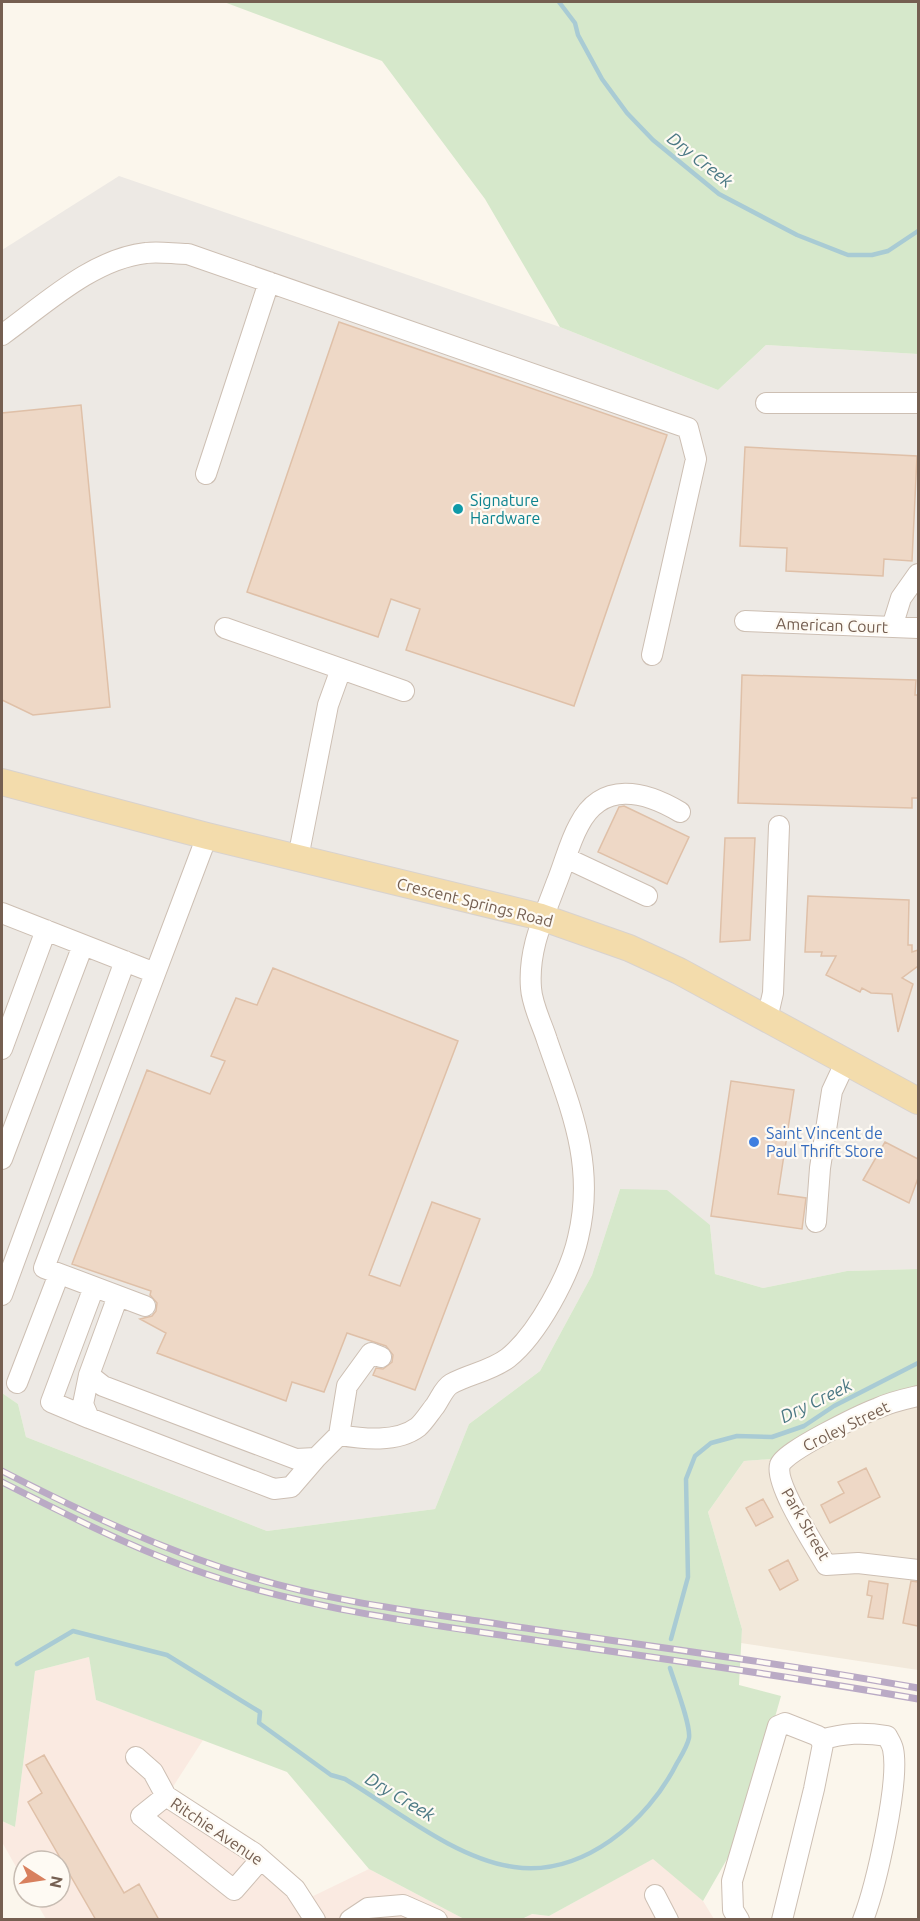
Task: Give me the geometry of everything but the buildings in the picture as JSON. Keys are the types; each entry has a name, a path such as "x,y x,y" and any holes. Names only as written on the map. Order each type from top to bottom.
{"main road":[{"name":"Crescent Springs Road","path":"2,782 207,836 541,917 639,952 704,983 767,1019 917,1097"}],"street":[{"path":"2,335 89,272 114,260 146,253 188,254 688,428 696,459 652,655"},
{"path":"206,474 269,282"},
{"path":"766,403 918,403"},
{"path":"892,627 901,598 918,574"},
{"name":"American Court","path":"745,621 918,628"},
{"path":"225,628 404,691"},
{"path":"298,858 328,705 341,669"},
{"path":"339,1435 363,1439 400,1435 419,1427 448,1385 508,1357 554,1298 578,1238 583,1201 583,1167 580,1139 572,1108 531,992 532,954 541,917 579,824 592,807 611,796 634,793 664,802 680,813"},
{"path":"767,1019 773,993 779,826"},
{"path":"17,1383 51,1271 155,973 207,836"},
{"path":"566,858 647,896"},
{"path":"2,913 155,973"},
{"path":"2,1049 46,930"},
{"path":"2,1159 84,945"},
{"path":"2,1295 8,1255 125,961"},
{"path":"816,1222 820,1168 832,1091 846,1061"},
{"path":"8,1255 145,1306"},
{"path":"94,1287 51,1402 274,1490 291,1487 339,1435 347,1386 371,1353 381,1357"},
{"path":"88,1418 83,1404 89,1375 118,1296"},
{"path":"89,1375 103,1386 296,1459 316,1458"},
{"name":"Croley Street","path":"780,1466 784,1458 798,1449 877,1408 918,1396"},
{"name":"Park Street","path":"780,1466 783,1485 826,1565 858,1563 918,1570"},
{"path":"740,1920 734,1910 732,1881 778,1726 785,1723 818,1736 823,1744 782,1920"},
{"path":"821,1740 842,1733 864,1732 887,1736 893,1748 893,1774 882,1854 862,1920"},
{"path":"136,1757 153,1772 166,1796 141,1816 234,1890 261,1859"},
{"name":"Ritchie Avenue","path":"166,1796 261,1859 295,1889 315,1920"},
{"path":"655,1895 668,1920"},
{"path":"350,1920 368,1908 403,1905 437,1920"}],"shaded area":[{"path":"119,176 560,327 718,390 766,345 918,354 918,1269 847,1271 763,1288 715,1274 710,1225 620,1189 592,1275 540,1371 469,1424 435,1509 267,1531 26,1437 18,1404 2,1393 2,250"},
{"path":"918,1396 918,1670 741,1643 742,1629 708,1512 744,1461 784,1458"},
{"path":"89,1657 96,1700 203,1740 167,1796 303,1901 369,1869 464,1919 46,1919 40,1909 72,1909 72,1849 12,1849 12,1860 2,1842 2,1821 15,1827 35,1671"},
{"path":"654,1858 703,1901 714,1919 522,1920 531,1914 549,1916"}],"green space":[{"path":"224,2 918,2 918,354 766,345 718,390 560,327 485,199 382,61"},
{"path":"620,1189 667,1190 710,1225 715,1274 763,1288 847,1271 918,1269 918,1396 784,1458 744,1461 708,1512 742,1629 739,1685 781,1696 742,1833 703,1901 653,1859 549,1916 532,1914 522,1919 464,1919 369,1869 287,1772 96,1700 89,1657 35,1671 15,1827 2,1821 2,1393 18,1404 26,1437 267,1531 435,1509 469,1424 540,1371 592,1275"}],"waterway":[{"name":"Dry Creek","path":"559,2 575,23 578,35 602,79 627,113 653,140 719,194 797,235 848,255 872,255 888,251 918,231"},
{"name":"Dry Creek","path":"671,1639 688,1577 686,1479 695,1456 711,1443 737,1436 772,1437 804,1426 834,1406 918,1363"},
{"name":"Dry Creek","path":"17,1664 73,1631 167,1655 260,1712 259,1723 331,1775 345,1779 448,1844 492,1862 514,1867 540,1868 564,1863 588,1854 611,1841 649,1805 664,1785 689,1738 685,1714 670,1668"}],"railway":[{"path":"2,1471 93,1516 155,1543 219,1567 282,1586 408,1611 763,1662 918,1688"},
{"path":"2,1482 155,1555 219,1578 283,1596 349,1611 415,1622 767,1674 918,1699"}],"place":[{"name":"Signature Hardware","path":"458,509"},
{"name":"Saint Vincent de Paul Thrift Store","path":"754,1142"}]}
